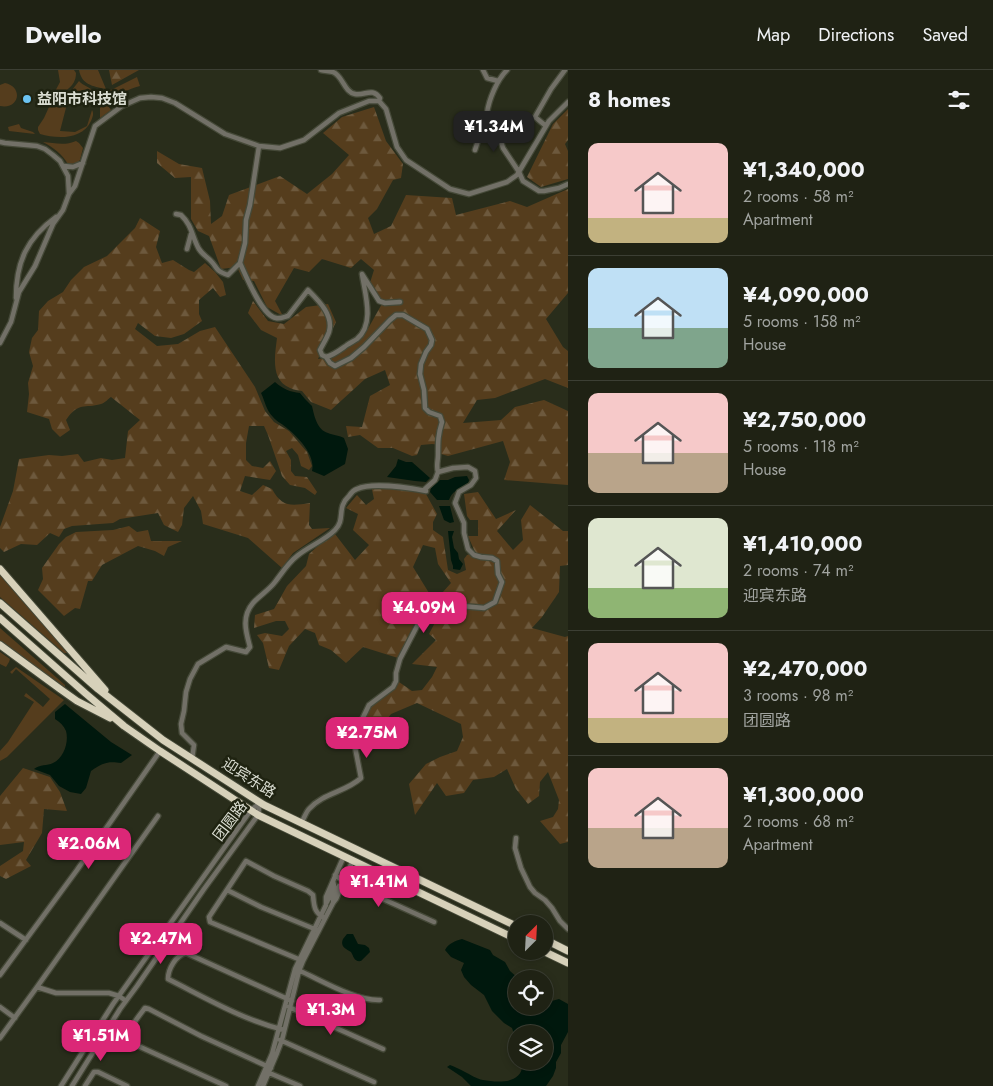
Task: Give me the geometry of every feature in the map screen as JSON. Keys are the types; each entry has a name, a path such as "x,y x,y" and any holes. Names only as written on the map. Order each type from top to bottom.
{"highway":[{"path":"0,569 118,705"},
{"name":"迎宾东路","path":"0,603 98,690 163,740 260,803 508,922"},
{"name":"迎宾东路","path":"0,618 124,726 258,815 508,934"},
{"path":"0,645 78,701 124,726"},
{"path":"553,943 568,949"},
{"path":"553,956 568,963"}],"street":[{"path":"321,70 333,72 350,92 355,95 371,92 379,95 380,101 386,109 397,147 406,160 450,189 469,194 507,182 517,175 549,121 568,102"},
{"path":"483,70 487,78 498,81"},
{"path":"475,150 498,81 507,70"},
{"path":"546,126 535,117 550,89 566,70"},
{"path":"69,194 75,186 95,126 122,106 140,98 162,98 175,103 218,131 259,146 280,148 304,140 339,113 369,101 380,101"},
{"path":"487,114 496,126 503,148 523,181 539,191 560,188 568,184"},
{"path":"0,142 36,146 54,155 64,166 68,176 69,194 66,204 53,224 35,266 19,292 11,322 0,343"},
{"path":"176,214 181,215 187,220 199,249 204,256 219,271 228,274 240,263 245,244 246,220 259,146"},
{"path":"64,166 73,167 83,163"},
{"path":"16,304 18,272 22,256 27,246 39,232 59,215"},
{"path":"187,249 192,232"},
{"path":"192,759 194,745 182,733 181,724 186,692 198,664 226,646 246,652 250,647 245,628 246,616 252,604 274,584 296,556 334,531 340,524 344,501 356,489 367,486 404,487 426,491 435,480 438,472 436,466 438,457 437,444 442,422 440,416 429,412 425,408 424,390 420,374 426,352 431,346 432,340 427,329 403,315 396,315 351,358 335,366 322,355 320,350 330,330 328,317 321,304 308,290 288,316 276,318 267,314 240,263"},
{"path":"326,358 358,338 364,330 368,320 368,311 362,274 379,301 385,303 400,302"},
{"path":"301,823 308,809 323,798 355,783 361,778 355,748 355,734 369,705 393,686 396,681 400,659 429,603 457,603 462,606 484,608 495,602 502,582 498,574 497,561 492,558 481,558 474,555 468,549 464,533 464,523 455,503 459,492 471,485 476,478 475,472 468,466 438,472"},
{"path":"0,975 77,870 160,751"},
{"name":"团圆路","path":"61,1086 119,996 199,882 251,810 260,803"},
{"name":"团圆路","path":"72,1086 126,1001 258,815 260,803"},
{"path":"0,1038 158,816"},
{"path":"516,838 515,848 521,868 530,887 545,900 568,929"},
{"path":"263,1086 282,1030 297,970 322,918 334,886 334,877 344,856"},
{"path":"322,918 333,903 333,897 353,860"},
{"path":"301,961 210,922 209,917 246,861 308,891 313,895 314,908 322,918"},
{"path":"334,877 434,922"},
{"path":"226,890 316,930"},
{"path":"0,923 26,940"},
{"path":"282,1030 255,1022 227,1009 168,979 168,975 172,965 182,953 186,952 290,1000"},
{"path":"297,970 334,988 370,1000 380,1000"},
{"path":"37,987 56,993 109,993 119,996 126,1001"},
{"path":"0,1006 15,1018"},
{"path":"288,1006 383,1048"},
{"path":"226,1086 136,1045 130,1039 130,1033 136,1020 145,1008 300,1086"},
{"path":"279,1040 374,1082"},
{"path":"258,1086 268,1069"},
{"path":"85,1086 94,1072 98,1072 127,1086"}],"green space":[{"path":"58,70 74,70 76,73 75,78 68,89 51,99 60,82"},
{"path":"79,70 98,70 106,89 92,86 85,82"},
{"path":"109,70 139,70 112,85"},
{"path":"137,77 140,86 123,92 108,102 105,98 108,95 107,92"},
{"path":"79,81 93,91 96,101 73,99 71,103 61,100 60,97 72,90"},
{"path":"5,83 15,89 17,98 11,105 0,106 0,85"},
{"path":"58,99 67,104 60,131 75,132 87,126 92,110 93,116 91,121 87,127 82,132 61,137 40,134 38,127 49,107"},
{"path":"104,100 111,110 100,118 100,108"},
{"path":"374,107 386,141 403,164 401,178 393,180 377,209 368,218 374,234 391,226 406,195 452,198 456,215 510,201 527,207 568,189 568,293 546,319 563,347 568,351 568,388 545,379 495,398 477,400 463,423 501,420 515,407 544,400 568,411 568,485 504,480 510,462 503,441 448,456 441,454 441,445 421,445 417,455 412,456 393,448 378,448 360,435 348,437 346,426 362,427 370,396 390,385 385,370 365,379 331,410 311,402 302,391 290,388 279,379 275,366 277,338 261,330 248,313 253,301 268,321 284,324 306,307 328,304 336,322 318,359 335,356 365,334 383,302 369,286 374,270 361,259 351,268 322,259 309,272 294,268 275,301 283,316 267,307 254,281 243,280 237,267 221,269 209,236 198,231 191,219 191,177 175,178 157,163 157,151 179,164 202,168 210,201 211,224 222,216 229,195 280,176 307,194 332,174 349,155 323,133 342,117"},
{"path":"568,109 568,140 565,144 568,151 568,179 541,187 527,177 553,124"},
{"path":"19,124 21,128 35,134 9,131 8,127"},
{"path":"76,141 83,148 80,160 76,164 68,164 63,157 43,142 64,144"},
{"path":"140,218 160,231 156,247 162,263 173,260 194,272 205,263 223,282 226,295 220,297 213,288 199,300 199,314 202,321 184,334 171,338 155,336 138,323 135,329 157,346 178,344 200,331 215,327 255,387 265,411 274,422 289,431 307,452 312,466 309,470 301,466 298,455 292,448 286,451 291,460 291,471 295,476 307,477 317,492 315,495 305,488 290,485 282,476 264,426 249,426 246,460 252,466 263,468 270,461 276,471 270,480 245,476 240,491 252,495 263,485 272,489 279,499 287,504 310,503 309,525 312,529 330,528 293,553 282,568 248,538 203,524 201,511 193,496 184,508 182,525 178,532 164,525 158,513 120,519 113,523 72,526 64,529 59,537 50,533 37,545 21,544 4,552 0,548 0,527 13,491 19,459 78,454 84,462 101,458 112,460 125,458 128,431 140,420 111,397 102,403 75,410 66,420 70,430 60,437 52,429 49,419 27,412 28,383 33,366 29,352 32,338 38,330 39,311 48,301 63,292 71,280 84,267 107,256 135,228"},
{"path":"371,485 411,487 426,494 437,514 433,522 433,530 443,537 448,570 457,574 466,570 464,559 467,555 475,552 468,536 478,536 478,520 470,520 467,516 464,494 478,492 496,519 516,510 497,531 513,550 523,540 521,520 530,505 563,531 568,531 568,565 560,566 559,592 532,628 565,637 568,636 568,842 560,844 540,821 553,817 558,809 559,800 548,772 540,782 539,796 528,804 516,789 507,769 494,777 473,780 464,793 446,796 437,783 415,815 409,784 426,764 457,751 463,737 461,724 417,703 391,714 375,741 358,741 364,714 376,700 399,682 412,691 422,690 437,667 412,664 436,640 429,634 438,617 433,603 451,583 438,564 435,548 423,545 413,567 429,593 398,658 363,647 346,663 331,650 319,645 315,633 305,629 289,646 279,670 269,668 263,643 257,635 265,633 282,636 289,629 285,621 276,621 254,628 255,615 274,609 287,586 306,566 309,554 335,534 355,560 369,545 353,530 358,514 346,508 357,495 366,505 374,499"},
{"path":"129,526 137,532 148,530 151,541 182,541 168,547 164,556 138,546 102,565 92,581 88,581 80,609 75,608 64,616 38,590 43,579 42,568 66,537 76,532 113,530"},
{"path":"0,574 67,653 64,653 0,597"},
{"path":"0,628 65,685 65,687 0,642"},
{"path":"0,652 10,659 6,667 0,664"},
{"path":"16,667 64,700 7,757 0,761 0,751 34,702 24,696 26,693 43,707 50,699 16,669 12,674 10,672"},
{"path":"23,768 50,777 60,792 67,811 44,809 42,833 26,860 31,866 6,879 0,876 0,866 23,851 24,842 0,845 0,796"}],"shaded area":[{"path":"275,382 287,390 300,393 312,406 321,429 344,438 348,449 345,464 324,476 312,471 313,465 306,448 286,427 275,419 261,393"},
{"path":"398,459 412,462 430,478 426,482 387,477 396,466"},
{"path":"467,476 469,480 467,487 456,491 449,500 437,500 430,492 431,488 440,480"},
{"path":"439,506 450,506 454,522 450,523 444,520"},
{"path":"448,531 454,531 452,537 454,548 463,564 460,570 453,569"},
{"path":"65,704 111,742 132,755 121,763 105,763 91,771 86,788 81,794 70,792 59,786 50,775 34,769 57,761 63,754 67,735 62,724 55,719 55,712"},
{"path":"347,934 353,934 358,944 369,948 370,952 361,961 356,960 343,945 342,941"},
{"path":"462,939 490,950 493,955 505,962 509,970 508,1015 553,1015 553,1001 559,999 568,1004 568,1032 561,1045 561,1053 556,1062 553,1076 546,1086 471,1086 447,1067 450,1065 476,1078 489,1081 510,1080 515,1078 521,1070 553,1070 553,1025 508,1026 504,1023 492,1011 484,995 464,977 461,970 464,963 451,957 445,950 450,944"}],"place":[{"name":"益阳市科技馆","path":"27,99"}]}
